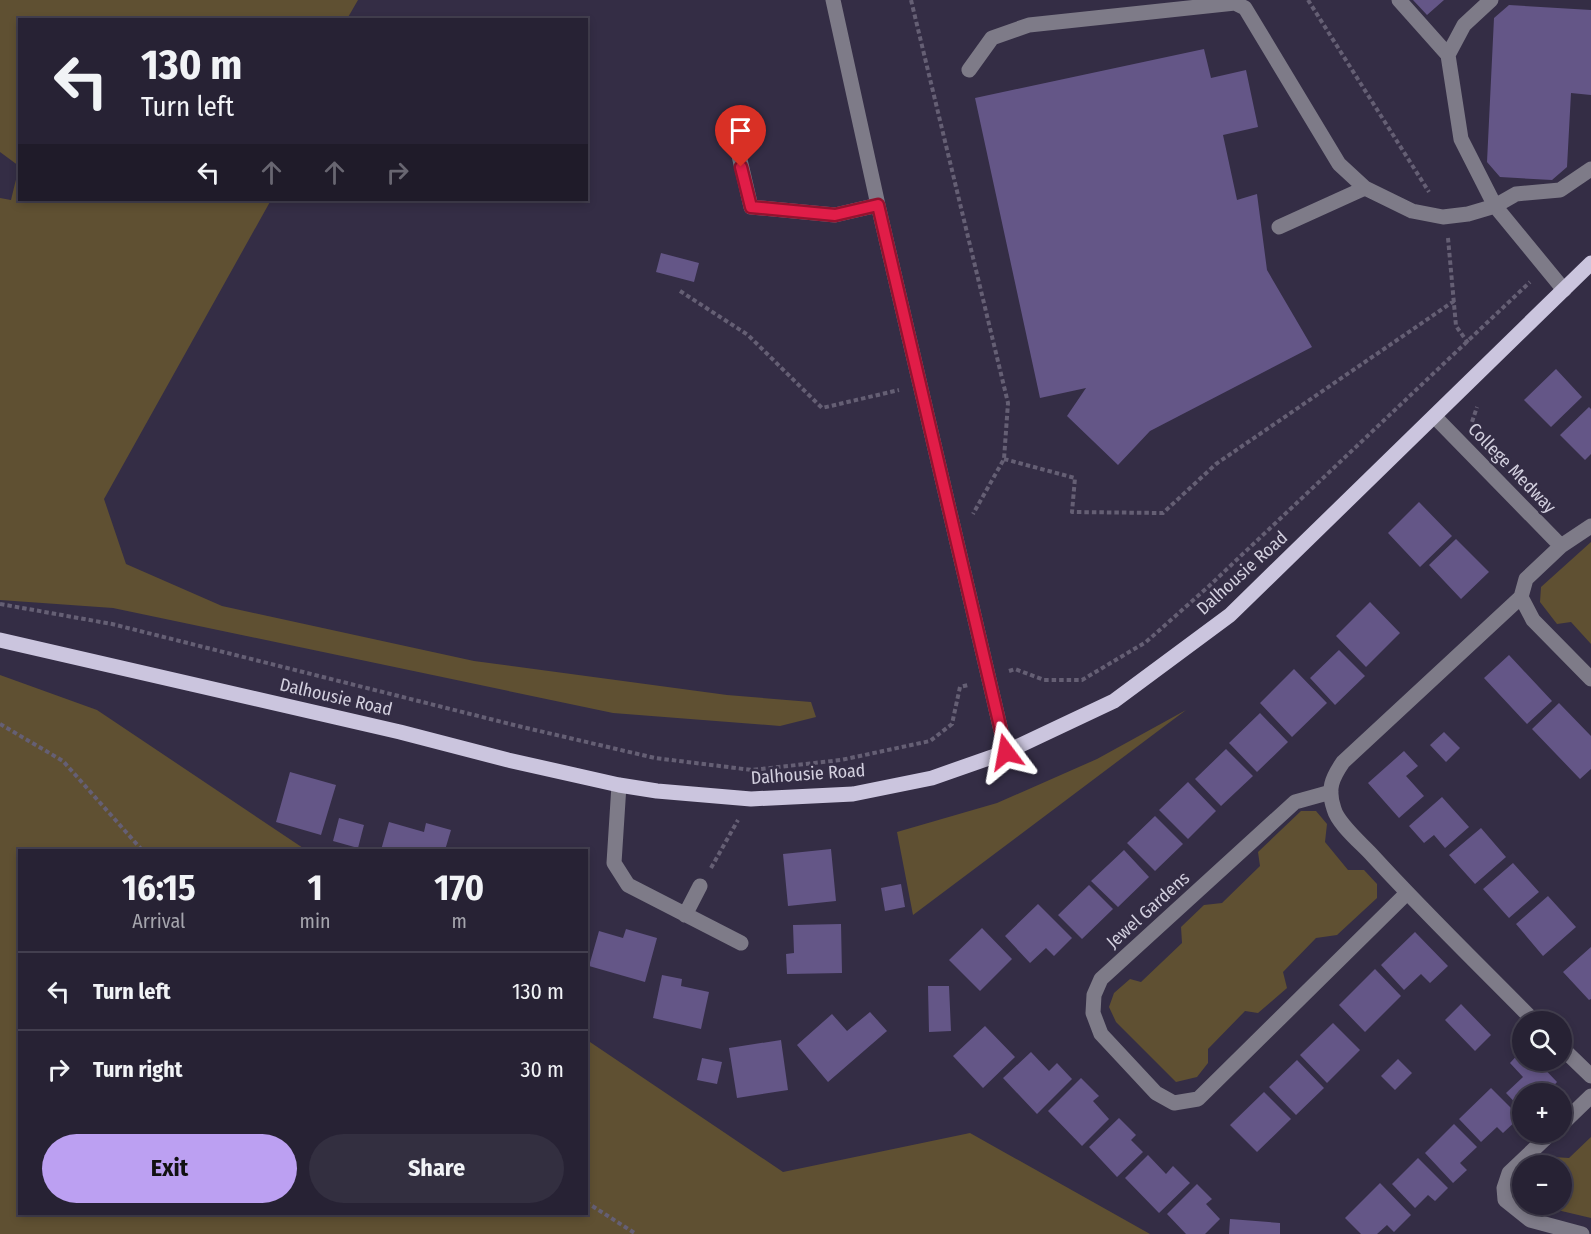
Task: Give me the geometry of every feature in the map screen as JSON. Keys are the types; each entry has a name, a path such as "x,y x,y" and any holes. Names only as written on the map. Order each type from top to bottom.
{"main road":[{"name":"Dalhousie Road","path":"0,640 400,732 508,760 657,792 751,799 853,794 932,778 1006,752 1114,701 1230,615 1591,263"}],"street":[{"path":"833,0 878,205 1006,752"},
{"path":"1399,0 1448,55 1461,140 1496,206 1564,290"},
{"path":"1448,55 1464,25 1491,0"},
{"path":"969,70 992,38 1029,25 1235,3 1245,8 1339,164 1365,188 1412,211 1443,217 1468,214 1496,206 1516,194 1560,190 1591,169"},
{"path":"737,147 751,207 835,215 878,205"},
{"path":"1279,227 1365,188"},
{"name":"College Medway","path":"1435,417 1561,546"},
{"path":"1524,1011 1407,893 1346,826 1334,810 1331,792 1332,778 1343,762 1521,597 1526,579 1561,546 1591,526"},
{"path":"1521,597 1533,620 1591,679"},
{"path":"619,785 614,863 628,885 741,943"},
{"name":"Jewel Gardens","path":"1331,792 1295,802 1101,979 1094,995 1093,1013 1101,1034 1156,1093 1173,1103 1198,1099 1407,893"},
{"path":"685,915 700,886"},
{"path":"1572,1058 1591,1076"},
{"path":"1572,1114 1591,1096"},
{"path":"1540,1143 1509,1173 1504,1188 1505,1200 1530,1220 1582,1234"}],"path":[{"path":"911,0 1008,403 1004,459 957,543"},
{"path":"1308,0 1443,217 1450,245 1456,326 1467,343 1488,364"},
{"path":"0,604 112,624 655,758 752,770 841,760 930,741 952,724 960,687 1015,669 1044,680 1082,681 1146,642 1208,587 1546,267"},
{"path":"680,291 748,335 822,408 920,385"},
{"path":"1004,459 1075,478 1072,512 1163,513 1216,464 1454,300"},
{"path":"1474,431 1472,420 1476,409 1483,402"},
{"path":"0,724 63,761 141,849"},
{"path":"700,886 751,799"},
{"path":"588,1204 636,1234"}],"shaded area":[{"path":"0,0 358,0 348,18 18,18 18,165 0,152"},
{"path":"18,171 18,201 270,201 104,499 126,564 222,606 474,661 727,695 811,702 816,717 780,726 613,713 113,608 0,600 0,198 11,200"},
{"path":"1591,542 1591,644 1571,622 1557,624 1540,602 1541,587"},
{"path":"0,675 97,710 305,849 18,849 18,1215 588,1215 588,1041 783,1172 970,1133 1150,1234 0,1234"},
{"path":"1186,710 913,915 897,832 997,803 1097,759"},
{"path":"1301,811 1316,811 1327,824 1325,842 1348,870 1364,870 1377,884 1377,898 1337,935 1316,938 1283,972 1287,988 1258,1013 1245,1011 1208,1049 1208,1063 1197,1077 1176,1082 1116,1022 1109,1007 1114,993 1130,979 1141,982 1182,943 1181,927 1204,905 1222,903 1260,866 1258,852"},
{"path":"1591,1137 1591,1218 1572,1214 1572,1155"}],"building":[{"path":"1413,0 1444,0 1427,15"},
{"path":"1509,5 1591,10 1591,95 1571,93 1567,167 1552,180 1500,177 1487,162 1494,18"},
{"path":"1204,49 1211,78 1246,70 1258,127 1223,135 1237,200 1257,194 1267,270 1312,347 1150,431 1118,465 1067,416 1086,388 1040,398 975,98"},
{"path":"661,253 699,263 694,282 656,272"},
{"path":"1556,369 1582,397 1551,427 1524,400"},
{"path":"1589,407 1591,409 1591,454 1585,460 1560,435"},
{"path":"1419,502 1452,536 1420,567 1388,533"},
{"path":"1456,539 1489,572 1461,599 1429,565"},
{"path":"1370,602 1400,633 1366,667 1336,636"},
{"path":"1339,650 1365,676 1335,705 1310,678"},
{"path":"1509,655 1552,701 1527,724 1484,678"},
{"path":"1294,669 1327,703 1292,737 1260,703"},
{"path":"1559,703 1591,736 1591,769 1580,779 1532,729"},
{"path":"1260,713 1288,742 1257,772 1229,743"},
{"path":"1444,732 1460,748 1446,762 1430,745"},
{"path":"1226,749 1253,776 1221,806 1195,779"},
{"path":"1404,751 1418,766 1406,776 1424,796 1399,818 1368,783"},
{"path":"290,772 336,785 321,835 276,822"},
{"path":"1188,782 1216,811 1188,839 1159,810"},
{"path":"1442,797 1469,827 1445,848 1434,835 1424,843 1409,826"},
{"path":"1155,816 1183,844 1155,871 1127,843"},
{"path":"339,818 364,825 358,848 333,841"},
{"path":"389,822 424,832 426,823 451,830 445,849 381,849"},
{"path":"1481,828 1506,857 1475,884 1449,855"},
{"path":"831,849 836,901 788,906 783,854"},
{"path":"1124,850 1149,877 1118,907 1091,881"},
{"path":"1513,863 1539,892 1509,918 1483,889"},
{"path":"901,884 905,907 885,911 881,888"},
{"path":"1089,885 1113,909 1082,939 1058,915"},
{"path":"1548,896 1576,927 1543,956 1516,924"},
{"path":"1038,904 1072,938 1054,956 1046,948 1030,963 1005,936"},
{"path":"841,924 842,973 787,974 786,954 794,953 793,925"},
{"path":"982,928 1012,959 980,991 949,960"},
{"path":"626,929 657,938 645,982 589,966 599,931 623,938"},
{"path":"1415,932 1448,966 1430,983 1421,974 1404,990 1381,965"},
{"path":"1591,947 1591,999 1589,1000 1563,972"},
{"path":"1375,969 1401,996 1365,1032 1339,1005"},
{"path":"662,975 682,979 681,986 709,992 701,1029 653,1018"},
{"path":"928,986 949,986 951,1031 929,1032"},
{"path":"1461,1004 1491,1035 1475,1051 1445,1020"},
{"path":"870,1012 887,1031 828,1082 797,1045 832,1014 847,1031"},
{"path":"1333,1023 1360,1050 1327,1083 1300,1055"},
{"path":"985,1026 1015,1057 983,1088 953,1056"},
{"path":"781,1040 788,1090 737,1098 729,1048"},
{"path":"1031,1052 1049,1071 1057,1063 1072,1079 1037,1114 1003,1078"},
{"path":"702,1058 722,1062 717,1084 697,1080"},
{"path":"1398,1059 1412,1073 1395,1090 1381,1076"},
{"path":"1297,1060 1324,1088 1296,1115 1269,1087"},
{"path":"1517,1071 1546,1071 1557,1082 1517,1083 1523,1077"},
{"path":"1081,1078 1099,1096 1093,1101 1109,1119 1082,1146 1048,1111"},
{"path":"1512,1087 1512,1099 1506,1093"},
{"path":"1491,1088 1512,1109 1512,1125 1503,1133 1497,1127 1481,1142 1459,1119"},
{"path":"1264,1092 1291,1119 1257,1152 1230,1125"},
{"path":"1119,1118 1136,1135 1131,1140 1143,1152 1117,1177 1089,1147"},
{"path":"1454,1124 1477,1147 1460,1163 1467,1170 1453,1183 1425,1153"},
{"path":"1148,1155 1166,1174 1173,1166 1190,1183 1159,1213 1125,1178"},
{"path":"1418,1158 1448,1188 1435,1201 1428,1195 1415,1208 1392,1184"},
{"path":"1380,1183 1411,1215 1394,1232 1387,1225 1377,1234 1361,1234 1345,1218"},
{"path":"1197,1184 1212,1199 1206,1204 1220,1219 1205,1234 1186,1234 1167,1214"},
{"path":"1230,1219 1280,1223 1280,1234 1229,1234"}],"route":[{"path":"741,167 751,207 835,215 878,205 1006,752"}]}
